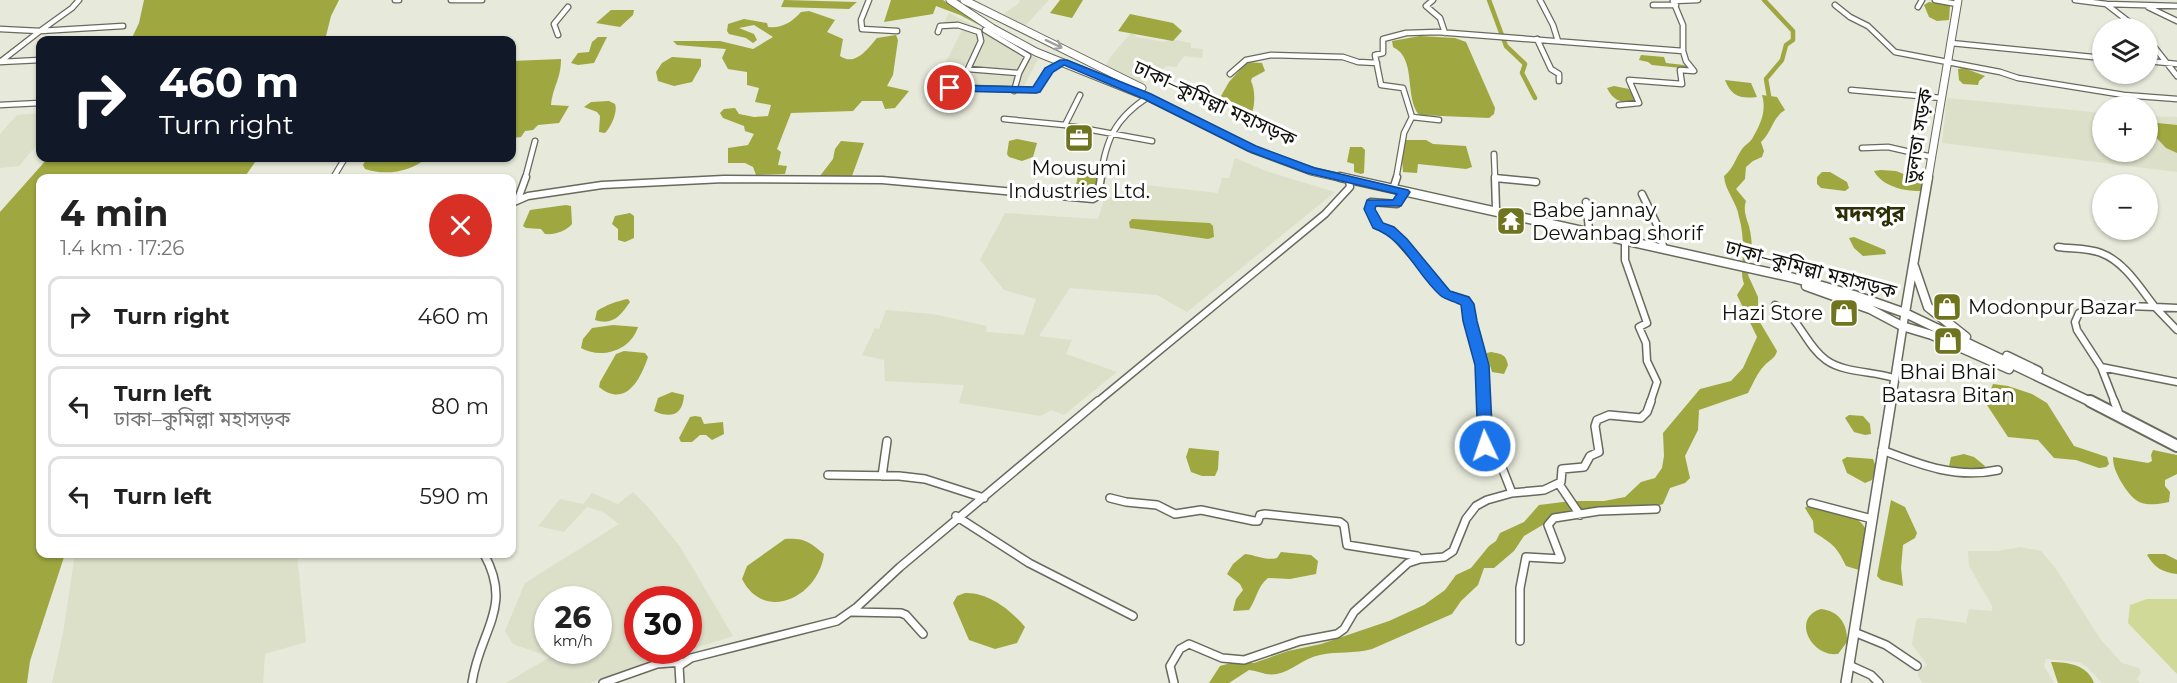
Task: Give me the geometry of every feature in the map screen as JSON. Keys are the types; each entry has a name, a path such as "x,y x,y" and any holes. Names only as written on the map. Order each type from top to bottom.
{"highway":[{"name":"ঢাকা–কুমিল্লা মহাসড়ক","path":"950,0 989,29 1036,52 1148,97 1252,149 1311,171 1846,288 1966,337 2177,441"},
{"name":"ঢাকা–কুমিল্লা মহাসড়ক","path":"964,0 1254,146 1328,171 1725,262"},
{"name":"ভুলতা সড়ক","path":"1906,311 1957,2"},
{"path":"989,29 1005,27 1008,24 1007,21"},
{"path":"1016,41 1018,34 1032,33"},
{"path":"1914,266 1928,307 1966,337"},
{"name":"ঢাকা–কুমিল্লা মহাসড়ক","path":"1757,268 1906,311 2094,403 2177,447"},
{"path":"1794,278 1818,292 1870,309 1902,326 1932,334 1987,361 2031,374"}],"main road":[{"path":"1846,683 1906,311"}],"street":[{"path":"0,62 72,9 79,0"},
{"path":"451,0 482,0"},
{"path":"869,0 861,20 862,29 897,32"},
{"path":"1433,0 1426,6 1440,18 1445,33"},
{"path":"1540,0 1553,25 1558,41"},
{"path":"1649,0 1654,7 1676,5"},
{"path":"1619,105 1639,103 1629,80 1682,84 1680,70 1694,71 1686,61 1683,51 1685,34 1673,1 1698,0"},
{"path":"1917,7 1922,0"},
{"path":"1935,0 1957,2"},
{"path":"2075,0 2106,4 2177,6"},
{"path":"2106,4 2124,18"},
{"path":"1835,5 1850,17 1868,26 1891,50 2000,72 2018,78 2127,95 2177,99"},
{"path":"2143,5 2177,21"},
{"path":"558,35 554,24 568,7"},
{"path":"938,32 940,26 947,24 979,32 981,40 968,69 1019,73"},
{"path":"0,29 40,31 123,26"},
{"path":"989,29 1028,56 1019,73 1014,91"},
{"path":"1394,186 1400,168 1399,148 1412,117 1403,88 1382,85 1375,55 1383,53 1383,39 1406,33 1445,33 1683,51"},
{"path":"1537,39 1551,69 1559,74 1559,81"},
{"path":"1951,43 2092,57"},
{"path":"2158,52 2177,76"},
{"path":"1230,74 1246,60 1271,55 1351,57 1358,62 1377,63"},
{"path":"0,62 36,60"},
{"path":"937,87 1036,90 1049,70 1064,62"},
{"path":"2158,62 2177,64"},
{"path":"1851,90 1942,99"},
{"path":"1065,125 1080,95"},
{"path":"518,200 560,190 602,185 724,179 882,180 1093,199 1098,196 1103,155 1111,133 1119,119 1131,106 1148,97"},
{"path":"0,105 36,103"},
{"path":"1412,117 1439,120"},
{"path":"1004,119 1065,125 1152,141"},
{"path":"518,200 531,162 535,141"},
{"path":"1862,148 1888,147 1932,157"},
{"path":"1494,154 1497,209"},
{"path":"1495,178 1536,182"},
{"path":"702,655 828,625 850,612 958,517 984,498 1239,283 1325,214 1350,187 1349,180"},
{"path":"1404,192 1396,204 1371,202 1370,209 1378,226 1390,230 1446,294 1464,300 1468,304 1470,321 1482,365 1485,446 1492,459 1503,470 1512,493"},
{"path":"1642,194 1658,227 1663,246"},
{"path":"1586,202 1589,229"},
{"path":"1110,498 1121,502 1150,502 1163,506 1175,514 1201,510 1254,521 1258,521 1260,515 1265,514 1340,522 1344,525 1347,545 1418,557 1441,558 1452,552 1469,512 1474,506 1489,498 1512,493 1538,492 1561,483 1562,469 1582,468 1590,456 1599,454 1595,426 1597,420 1609,415 1641,418 1647,412 1656,389 1656,379 1647,361 1646,343 1639,327 1647,323 1624,260 1624,241"},
{"path":"2058,247 2092,251 2108,256 2177,330"},
{"path":"1775,305 1789,311 1811,345 1827,361 1878,372 1894,378"},
{"path":"2118,411 2101,367 2077,330 2075,322 2079,313 2099,305 2177,308"},
{"path":"2101,367 2177,382"},
{"path":"882,476 887,441"},
{"path":"1882,450 1939,471 1983,474 1998,471"},
{"path":"828,475 926,479 984,498"},
{"path":"1559,484 1580,515"},
{"path":"1811,503 1872,519"},
{"path":"1520,641 1520,588 1526,557 1561,559 1548,525 1554,518 1599,511 1656,509"},
{"path":"958,517 1029,563 1133,616"},
{"path":"1174,683 1170,666 1180,649 1189,644 1222,658 1244,660 1300,641 1337,634 1344,630 1354,612 1418,557"},
{"path":"472,683 480,645 489,625 497,597 496,583 486,558"},
{"path":"850,612 901,613 906,615 923,634"},
{"path":"1854,632 1886,645 1917,666"},
{"path":"603,683 657,664"},
{"path":"680,683 678,670 682,664"},
{"path":"1849,665 1871,675 1879,683"}],"shaded area":[{"path":"144,0 339,0 331,16 326,36 133,36 139,23"},
{"path":"784,0 857,2 849,9 781,7"},
{"path":"891,0 943,0 987,29 936,6 933,14 884,22"},
{"path":"1020,0 1049,0 1024,27 1003,14"},
{"path":"1060,0 1083,0 1072,18 1050,13"},
{"path":"1929,2 1950,5 1949,20 1937,21 1929,17 1924,5"},
{"path":"611,10 634,10 633,15 620,27 596,23"},
{"path":"809,11 835,20 827,32 843,39 840,56 846,59 861,55 877,38 896,35 898,40 893,75 887,86 909,91 895,108 885,109 882,101 862,101 853,111 791,113 777,149 781,152 778,165 787,166 785,174 756,175 753,167 745,163 728,163 728,148 748,145 754,134 745,131 744,126 723,118 720,113 724,109 735,108 739,114 754,117 768,116 771,105 755,102 759,88 747,85 747,72 728,69 722,58 726,49 677,45 673,41 720,41 753,49 773,37 754,25 739,28 754,34 757,40 753,43 746,38 729,34 728,24 744,19 767,23 768,27 778,27 791,21 801,12"},
{"path":"949,13 1038,59 1022,90 1013,92 947,87 956,67 944,66 962,30 956,26 943,25"},
{"path":"1130,14 1173,23 1182,31 1173,41 1118,31"},
{"path":"1130,34 1165,42 1170,39 1191,43 1191,48 1203,49 1202,58 1184,56 1176,67 1166,66 1159,75 1150,73 1141,87 1104,69 1111,56"},
{"path":"1420,36 1455,38 1466,42 1495,108 1494,114 1489,118 1419,115 1412,98 1405,60 1393,47 1392,41"},
{"path":"598,37 607,37 594,63 578,65 571,63 578,53 589,52 592,42"},
{"path":"1641,55 1664,57 1666,63 1684,65 1691,69 1652,65 1639,60"},
{"path":"672,57 701,59 701,66 692,82 674,86 658,81 656,72 662,63"},
{"path":"561,59 551,105 569,106 559,123 538,125 533,130 525,131 521,137 516,138 516,61"},
{"path":"1247,62 1262,63 1265,71 1252,78 1251,81 1254,100 1250,118 1246,116 1247,108 1217,103 1229,82"},
{"path":"1964,68 1985,76 1978,85 1963,84 1959,80 1958,69"},
{"path":"1725,80 1751,83 1757,97 1746,97 1733,93"},
{"path":"1614,86 1629,89 1636,102 1623,102 1616,99 1607,88"},
{"path":"1762,95 1777,97 1785,110 1777,117 1761,142 1764,151 1762,157 1746,167 1745,179 1736,189 1746,201 1745,210 1752,244 1748,275 1758,297 1758,319 1777,351 1759,372 1748,393 1699,410 1698,430 1685,456 1690,478 1685,483 1670,488 1663,504 1658,506 1594,509 1546,523 1524,536 1514,551 1494,568 1484,568 1478,585 1461,601 1452,614 1372,649 1320,655 1277,674 1249,670 1229,683 1209,683 1220,666 1231,663 1254,663 1288,651 1321,644 1389,621 1424,605 1445,590 1456,575 1471,568 1496,541 1500,533 1524,522 1539,505 1571,501 1604,501 1625,497 1641,482 1655,478 1662,468 1663,433 1700,389 1731,381 1743,368 1757,337 1737,295 1744,284 1742,233 1738,212 1726,187 1724,176 1758,129 1763,113"},
{"path":"1947,98 2092,112 2092,162 1942,143"},
{"path":"609,101 615,104 615,115 605,133 599,132 600,116 597,112 584,107 591,102"},
{"path":"36,113 36,146 19,166 0,168 0,134 17,115"},
{"path":"2158,116 2177,117 2177,172 2096,162 2158,162"},
{"path":"2158,123 2177,125 2177,153 2166,148 2158,140"},
{"path":"1017,139 1037,143 1033,157 1022,161 1009,157 1007,154 1009,141"},
{"path":"1405,140 1426,140 1433,144 1466,146 1472,167 1466,169 1418,164 1417,173 1403,172 1402,158"},
{"path":"841,141 864,143 852,176 841,179 820,176 833,159 835,149"},
{"path":"1350,147 1362,147 1365,150 1364,173 1354,172 1354,164 1347,162"},
{"path":"1235,158 1266,171 1335,192 1187,312 1157,295 1070,288 1039,336 1072,340 1066,354 1117,372 1064,415 1051,410 1041,416 959,403 964,385 885,381 884,360 862,355 875,328 879,329 886,310 933,314 987,326 986,332 1024,335 1036,299 1004,290 980,260 1005,213 1098,219 1105,197 1138,199 1146,185 1218,193 1222,178 1229,178"},
{"path":"44,162 255,162 247,174 36,174 36,558 64,558 30,661 27,683 0,683 0,212"},
{"path":"365,162 421,162 413,167 389,172 365,169 363,165"},
{"path":"1087,168 1100,171 1094,197 1070,193 1076,185 1079,171"},
{"path":"1874,171 1896,171 1922,181 1925,183 1924,191 1910,191 1889,185"},
{"path":"1822,172 1830,172 1847,182 1849,188 1845,191 1821,188 1817,184 1817,177"},
{"path":"571,206 572,224 563,231 545,234 541,229 523,226 530,210"},
{"path":"630,213 634,216 634,238 625,242 618,240 618,229 612,224 615,216"},
{"path":"1132,219 1210,223 1213,226 1214,237 1208,239 1130,228 1129,222"},
{"path":"1854,237 1885,250 1886,254 1863,256 1854,248 1849,238"},
{"path":"628,299 630,302 616,318 607,322 595,320 597,311"},
{"path":"613,325 638,327 629,342 615,351 598,353 581,348 583,339 592,328"},
{"path":"624,351 645,353 648,357 637,382 631,388 617,395 609,393 599,387 600,382 616,354"},
{"path":"1491,352 1500,354 1506,359 1508,365 1504,374 1492,372 1487,355"},
{"path":"1993,384 2032,394 2047,403 2074,446 2107,457 2109,464 2099,468 2076,460 2054,458 2038,440 2008,437 1983,399 1983,395 1990,392"},
{"path":"672,392 684,395 679,411 666,415 654,411 658,398"},
{"path":"1849,415 1863,416 1870,424 1871,434 1854,432 1845,418"},
{"path":"690,417 701,417 704,424 723,422 724,434 712,440 706,435 700,435 692,442 681,442 679,438"},
{"path":"1189,448 1219,451 1218,469 1215,476 1202,476 1191,472 1186,457"},
{"path":"2153,450 2177,455 2177,474 2165,480 2165,486 2170,492 2169,502 2145,504 2134,499 2125,488 2115,469 2113,457 2148,463 2152,461"},
{"path":"1964,454 1974,457 1985,466 1984,472 1953,469 1949,466 1951,457"},
{"path":"1847,457 1873,459 1876,467 1872,480 1865,483 1847,473 1842,460"},
{"path":"633,492 649,508 681,548 733,636 702,646 702,586 624,586 624,664 647,664 589,683 506,683 538,664 612,664 612,586 534,586 534,651 513,644 505,631 525,583 619,524 603,512 587,507 564,532 538,526 560,499 583,504 592,493 618,504"},
{"path":"1891,500 1905,507 1917,533 1915,538 1903,545 1901,568 1903,586 1881,580 1877,576"},
{"path":"1807,506 1840,512 1862,524 1866,530 1859,570 1846,566 1833,546 1814,532 1813,521 1805,508"},
{"path":"785,539 806,542 824,554 820,569 802,592 790,599 777,602 764,600 752,593 742,579 747,566"},
{"path":"2020,547 2041,551 2056,569 2101,640 2122,663 2139,668 2141,673 2137,679 2140,683 2102,683 2079,662 2046,659 2044,666 2054,683 1923,683 1918,672 1927,665 1912,644 1916,621 1919,618 1929,618 1966,623 1969,609 1992,611 1992,606 1969,566 1968,551 1998,551"},
{"path":"1281,552 1311,555 1318,561 1316,574 1290,579 1268,578 1249,610 1233,611 1236,599 1243,590 1240,584 1227,574 1233,564 1245,554 1273,559 1277,558"},
{"path":"2165,554 2177,560 2177,574 2159,569 2147,555"},
{"path":"74,558 297,558 306,642 265,654 263,683 52,683 63,633"},
{"path":"974,593 990,599 1013,614 1025,627 1017,643 995,649 969,640 953,603 957,596"},
{"path":"2147,599 2177,599 2177,674 2128,623 2130,605"},
{"path":"1821,609 1833,612 1844,624 1847,642 1838,654 1820,650 1808,636 1807,620"},
{"path":"2051,662 2082,668 2094,683 2058,683"}],"waterway":[{"path":"1489,0 1506,46 1525,64 1522,73 1535,98"},
{"path":"1764,0 1793,31 1793,40 1786,45 1782,60 1766,79 1770,102"}],"place":[{"name":"Mousumi Industries Ltd.","path":"1079,138"},
{"name":"Babe jannay Dewanbag shorif","path":"1511,221"},
{"name":"Modonpur Bazar","path":"1947,307"},
{"name":"Hazi Store","path":"1844,313"},
{"name":"Bhai Bhai Batasra Bitan","path":"1948,341"}],"district":[{"name":"মদনপুর","path":"1870,213"}],"route":[{"path":"950,88 1036,90 1053,66 1064,62 1148,97 1252,149 1311,171 1404,192 1396,204 1371,202 1370,209 1376,224 1390,230 1402,242 1446,294 1464,300 1468,304 1474,339 1482,365 1485,446"}]}
